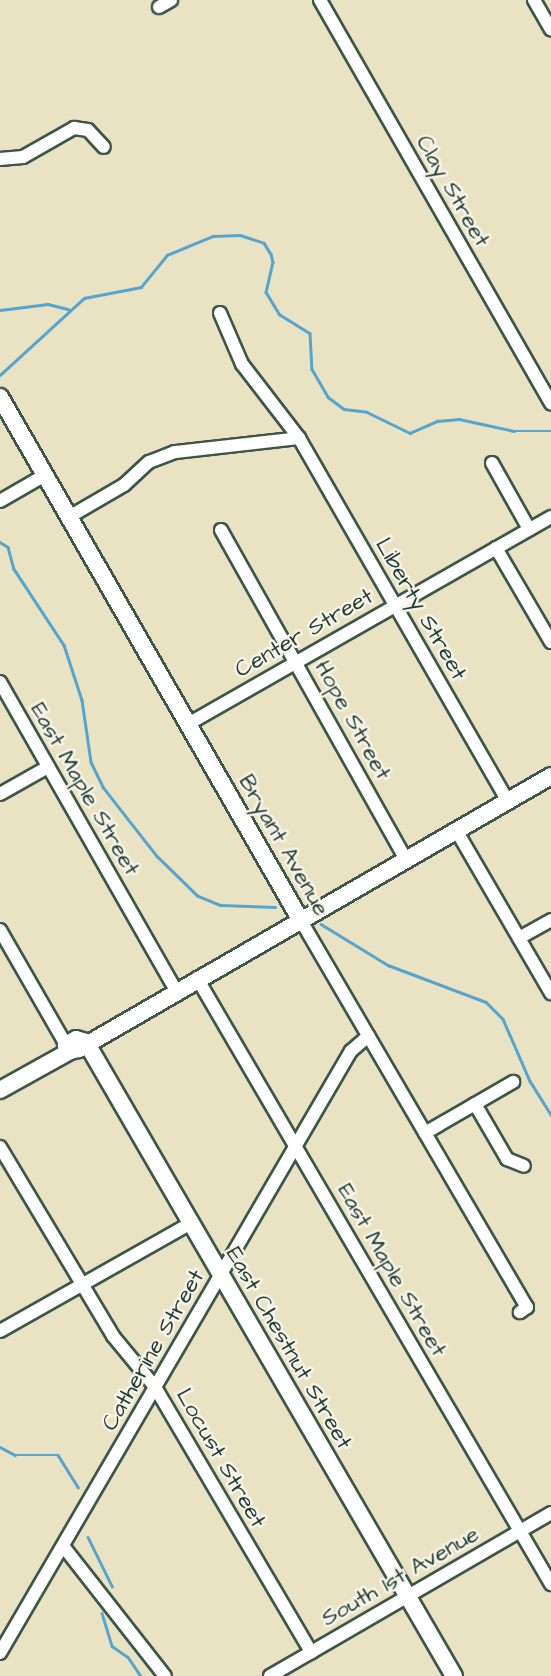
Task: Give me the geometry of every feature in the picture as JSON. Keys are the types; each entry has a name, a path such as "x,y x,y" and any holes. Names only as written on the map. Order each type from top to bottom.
{"main road":[{"name":"Bryant Avenue","path":"0,397 300,919"},
{"path":"0,1090 65,1051 76,1038 86,1042 551,776"},
{"name":"East Chestnut Street","path":"86,1042 454,1676"}],"street":[{"name":"Clay Street","path":"320,0 550,398"},
{"path":"534,0 551,30"},
{"path":"0,159 23,157 74,128 88,130 104,147"},
{"name":"Liberty Street","path":"220,313 256,387 299,438 508,801"},
{"path":"69,517 124,485 149,462 175,452 299,438"},
{"path":"492,463 529,529"},
{"path":"0,501 45,475"},
{"name":"Center Street","path":"188,724 551,517"},
{"name":"Hope Street","path":"221,530 407,859"},
{"path":"496,548 551,642"},
{"name":"East Maple Street","path":"0,682 176,990"},
{"path":"0,794 48,767"},
{"path":"456,830 551,993"},
{"name":"Bryant Avenue","path":"300,919 527,1307 520,1312"},
{"path":"519,938 551,919"},
{"path":"0,930 65,1051"},
{"name":"East Maple Street","path":"197,978 551,1584"},
{"name":"Catherine Street","path":"0,1653 351,1051 368,1036"},
{"path":"425,1133 513,1082"},
{"path":"475,1104 507,1159 524,1166"},
{"name":"Locust Street","path":"0,1147 113,1336 155,1387 311,1652"},
{"path":"0,1331 191,1223"},
{"name":"South 1st Avenue","path":"270,1676 551,1513"},
{"path":"63,1546 165,1676"}],"waterway":[{"path":"0,375 84,298 141,287 167,255 213,236 240,235 264,243 271,254 273,262 266,292 279,314 310,333 312,369 328,397 344,409 367,412 410,433 437,421 459,419 514,431 551,431"},
{"path":"0,310 48,304 68,309"},
{"path":"0,542 8,547 14,569 64,645 82,700 91,762 103,787 157,856 198,896 220,905 275,907"},
{"path":"321,924 388,965 486,1002 503,1019 530,1081 551,1115"},
{"path":"0,1447 15,1455 58,1455 78,1487"},
{"path":"88,1537 112,1586"},
{"path":"102,1613 112,1646 128,1657 141,1676"}]}
